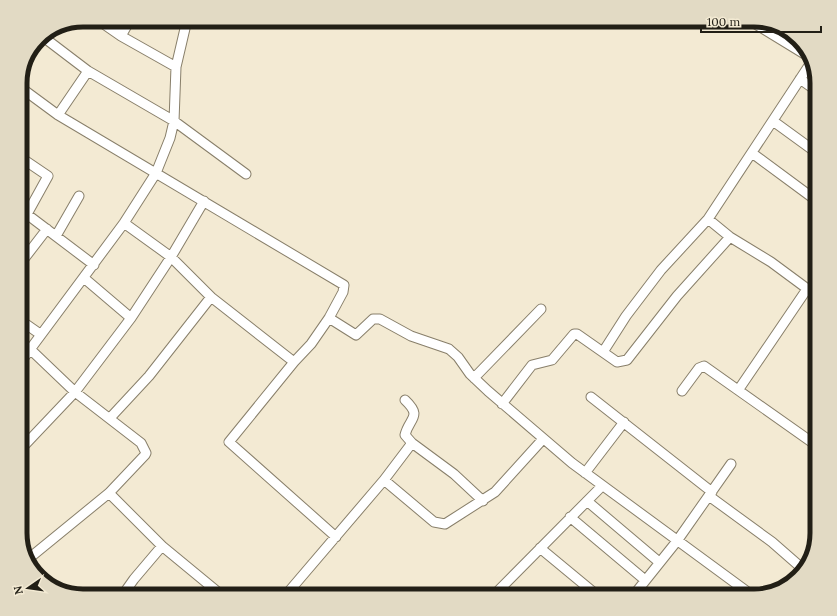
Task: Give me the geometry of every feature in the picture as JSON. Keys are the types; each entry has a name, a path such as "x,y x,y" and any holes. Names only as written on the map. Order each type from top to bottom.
{"street":[{"path":"108,27 176,67"},
{"path":"121,36 126,27"},
{"path":"27,353 40,334 94,265 124,223 156,173 164,156 174,121 176,67 184,27"},
{"path":"764,28 800,51"},
{"path":"47,40 88,71 174,121 246,174"},
{"path":"603,352 626,316 657,275 696,230 708,219 808,68"},
{"path":"58,115 88,71"},
{"path":"800,79 810,86"},
{"path":"27,92 58,115 344,285 343,292 329,318 311,344 294,362 229,443 336,537"},
{"path":"773,121 810,147"},
{"path":"752,153 810,196"},
{"path":"27,162 48,176 27,205"},
{"path":"56,236 79,196"},
{"path":"27,443 75,392 131,318 171,257 204,201"},
{"path":"27,214 94,265"},
{"path":"708,219 730,237 771,262 810,291"},
{"path":"124,223 171,257 211,296 294,362"},
{"path":"27,255 47,229"},
{"path":"502,404 532,365 552,360 574,334 617,362 627,360 677,296 730,237"},
{"path":"84,278 131,318"},
{"path":"739,389 807,289"},
{"path":"110,418 149,376 211,296"},
{"path":"474,378 541,309"},
{"path":"329,318 356,334 373,320 380,319 411,336 449,349 458,357 474,378 543,439 602,486 743,589"},
{"path":"27,325 40,334"},
{"path":"30,349 75,392 141,443 146,452 145,456 109,493 32,556"},
{"path":"682,391 699,368 704,366 739,389 810,440"},
{"path":"591,397 624,422 799,566"},
{"path":"405,400 412,406 414,413 413,420 405,435 412,443 454,474 483,501"},
{"path":"585,473 624,422"},
{"path":"384,480 438,524 445,524 483,501 506,482 543,439"},
{"path":"291,589 384,480 412,443"},
{"path":"638,589 677,541 731,464"},
{"path":"500,589 602,486"},
{"path":"109,493 162,546 214,589"},
{"path":"587,501 659,562"},
{"path":"570,517 645,580"},
{"path":"127,589 162,546"},
{"path":"540,548 590,589"}]}
